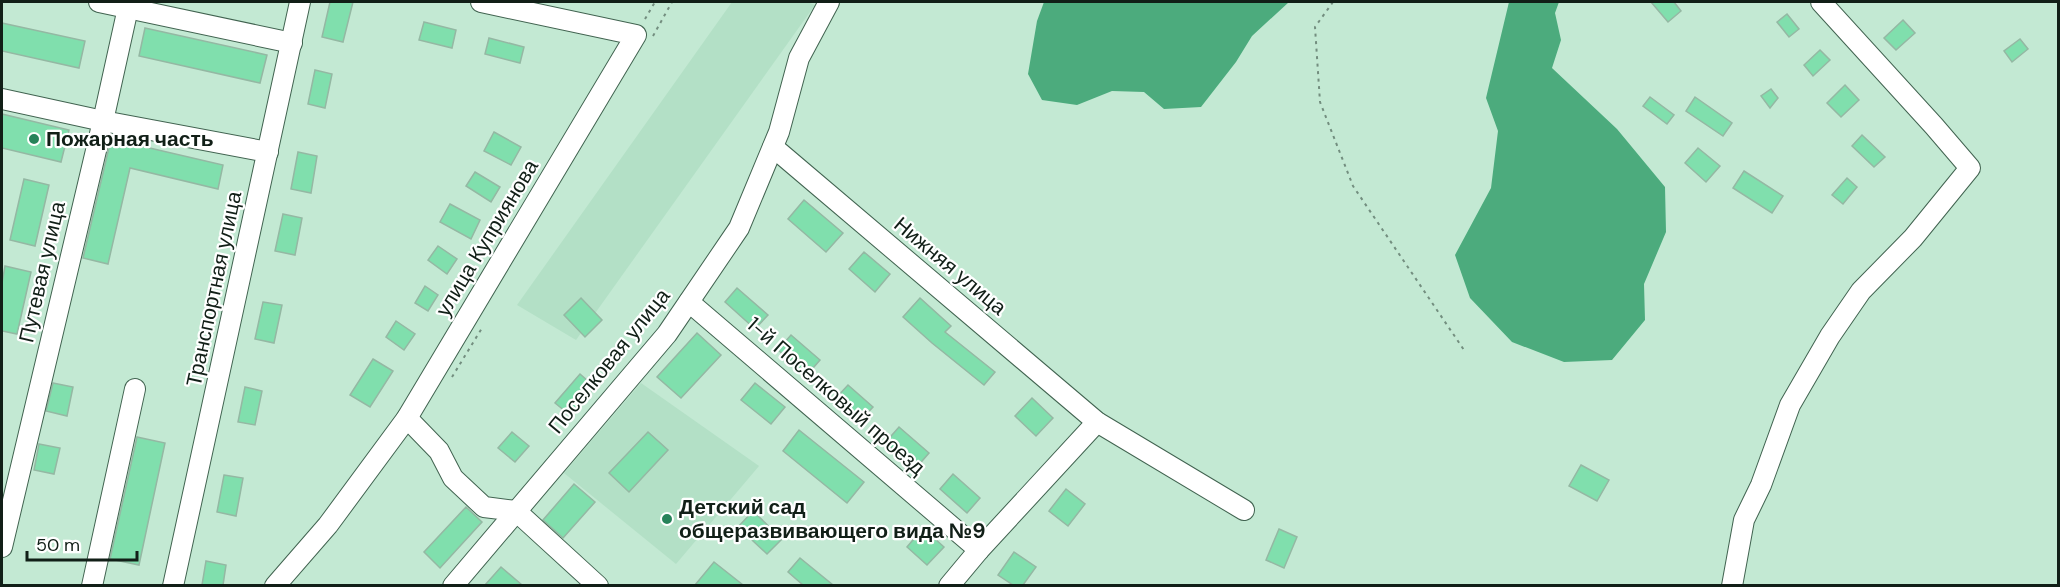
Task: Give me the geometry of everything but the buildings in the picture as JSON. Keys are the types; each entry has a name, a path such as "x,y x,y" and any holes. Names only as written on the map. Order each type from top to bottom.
{"street":[{"path":"99,2 292,43"},
{"name":"Транспортная улица","path":"173,585 300,2"},
{"path":"481,2 636,35"},
{"name":"Поселковая улица","path":"453,585 667,334 739,228 779,132 799,58 829,2"},
{"path":"1732,585 1744,520 1761,485 1790,405 1830,336 1861,291 1913,238 1970,168 1821,2"},
{"name":"Путевая улица","path":"2,547 128,8"},
{"name":"улица Куприянова","path":"274,585 328,525 407,418 636,35"},
{"path":"2,99 103,121 268,152"},
{"name":"Нижняя улица","path":"772,147 1097,422 1244,510"},
{"name":"1-й Поселковый проезд","path":"689,302 979,550"},
{"path":"92,585 135,389"},
{"path":"407,418 439,451 453,478 483,507 516,511 598,585"},
{"path":"949,585 1097,422"}],"path":[{"path":"636,35 655,2"},
{"path":"1333,2 1315,27 1320,102 1353,186 1464,350"}],"shaded area":[{"path":"732,2 807,2 815,5 576,340 517,305"},
{"path":"1044,2 1289,2 1252,36 1236,62 1201,107 1164,109 1144,92 1112,91 1077,105 1042,100 1028,74 1037,21"},
{"path":"1509,2 1559,2 1555,13 1561,40 1552,68 1617,129 1665,187 1666,232 1644,284 1645,320 1612,360 1564,362 1512,342 1470,298 1455,255 1491,188 1498,131 1486,98"},
{"name":"Детский сад общеразвивающего вида №9","path":"641,383 759,466 676,564 564,473"}],"place":[{"name":"Пожарная часть","path":"34,139"},
{"name":"Детский сад общеразвивающего вида №9","path":"667,519"}]}
